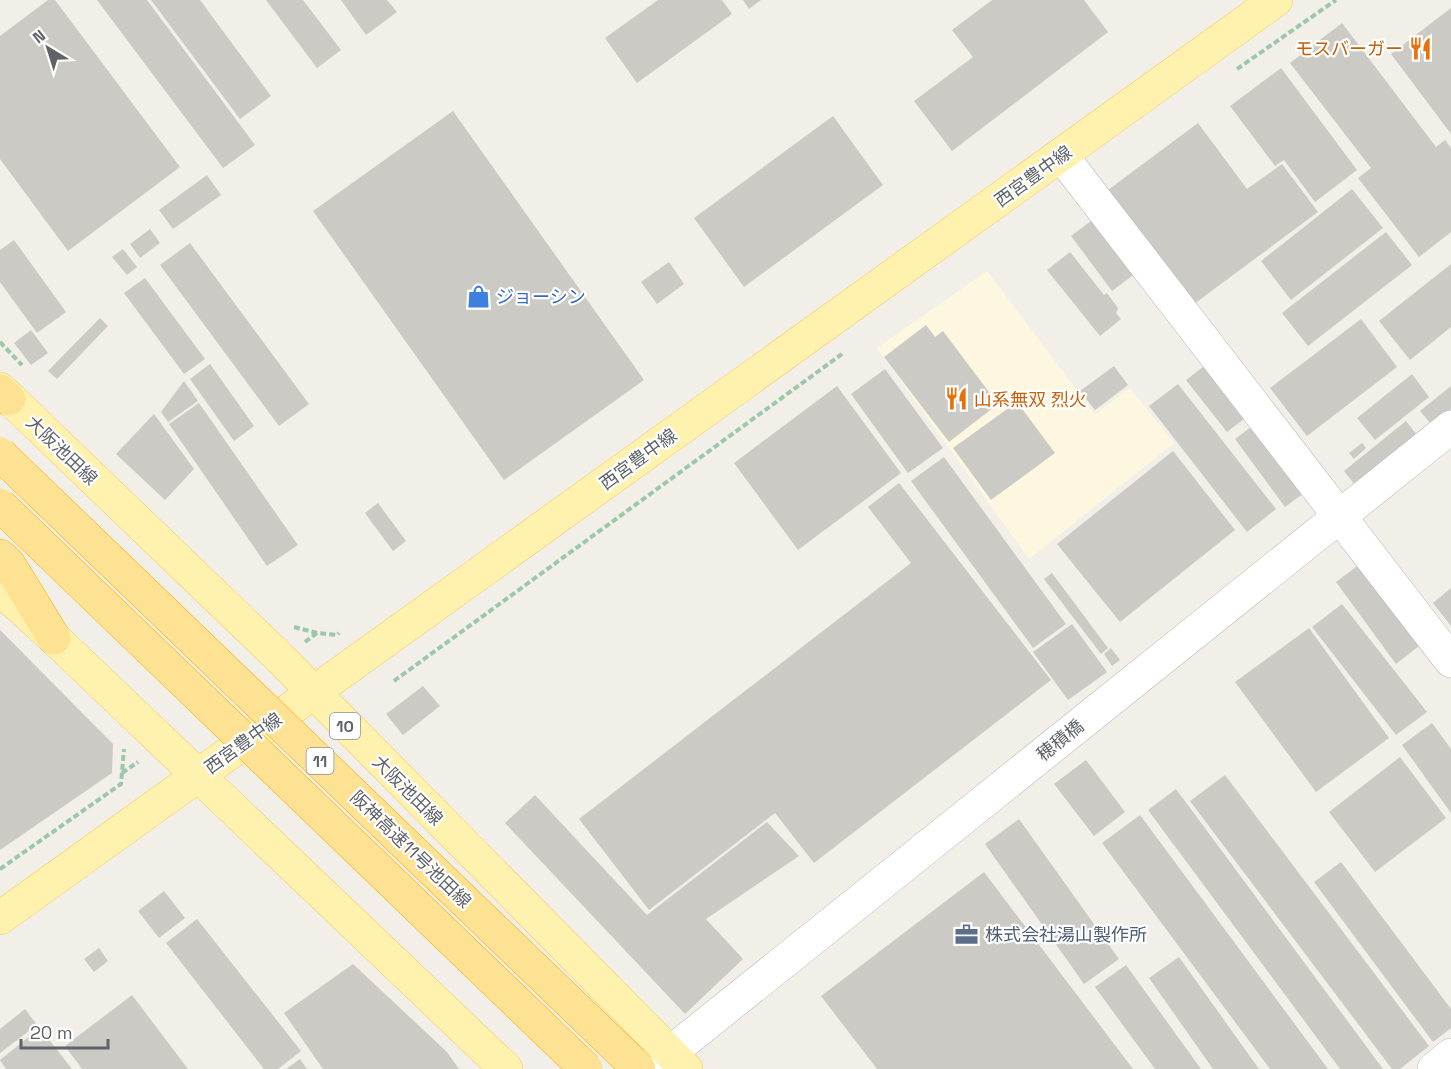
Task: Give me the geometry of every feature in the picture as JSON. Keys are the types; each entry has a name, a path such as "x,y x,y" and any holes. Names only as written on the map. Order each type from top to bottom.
{"highway":[{"name":"阪神高速11号池田線","path":"0,454 639,1069"},
{"name":"阪神高速11号池田線","path":"0,505 586,1069"},
{"path":"0,555 8,563 54,638"}],"main road":[{"name":"西宮豊中線","path":"0,918 1276,0"},
{"name":"大阪池田線","path":"3,393 281,659 668,1064"},
{"path":"0,589 506,1069"}],"street":[{"path":"1061,155 1451,661"},
{"name":"穂積橋","path":"668,1064 1451,427"},
{"path":"1434,1069 1451,1055"}],"path":[{"path":"1232,74 1336,0"},
{"path":"0,342 25,368"},
{"path":"394,681 848,349"},
{"path":"288,625 317,633 337,634 342,630"},
{"path":"0,868 120,784 125,743"}],"shaded area":[{"path":"987,271 1095,414 1130,388 1174,443 1029,559 877,348"}],"building":[{"path":"48,0 55,0 180,167 68,251 0,159 0,36"},
{"path":"97,0 147,0 255,145 223,168"},
{"path":"151,0 200,0 271,96 240,119"},
{"path":"266,0 303,0 341,50 317,68"},
{"path":"341,0 387,0 397,12 366,35"},
{"path":"658,0 722,0 732,14 637,83 605,38"},
{"path":"743,0 761,0 749,9"},
{"path":"992,0 1084,0 1108,32 952,151 914,101 973,57 952,30"},
{"path":"1451,8 1451,134 1391,54"},
{"path":"1342,23 1436,147 1445,140 1451,148 1451,232 1419,257 1358,178 1371,168 1290,63"},
{"path":"1281,68 1357,170 1315,202 1284,160 1275,166 1230,106"},
{"name":"ジョーシン","path":"453,111 644,380 504,480 313,211"},
{"path":"833,116 883,185 744,287 694,218"},
{"path":"1198,123 1247,189 1282,164 1318,212 1194,304 1108,190"},
{"path":"207,175 221,195 173,229 159,210"},
{"path":"1352,189 1383,228 1291,300 1261,261"},
{"path":"1099,215 1140,270 1112,291 1071,236"},
{"path":"150,229 160,243 140,258 130,244"},
{"path":"1386,232 1412,265 1308,346 1282,313"},
{"path":"14,240 66,312 37,333 0,282 0,250"},
{"path":"190,243 309,404 279,426 160,265"},
{"path":"123,249 137,267 127,275 112,257"},
{"path":"1070,252 1104,295 1107,293 1118,308 1116,313 1121,319 1100,336 1047,270"},
{"path":"669,262 684,284 657,304 641,282"},
{"path":"1451,264 1451,327 1410,360 1379,321"},
{"path":"145,278 205,359 184,374 124,293"},
{"path":"100,318 108,326 57,379 48,371"},
{"path":"1361,319 1397,367 1307,436 1270,388"},
{"path":"926,325 935,337 943,331 998,404 949,442 884,357"},
{"path":"31,330 48,353 31,365 14,343"},
{"path":"1212,360 1253,412 1227,432 1186,380"},
{"path":"210,364 254,426 234,441 190,379"},
{"path":"1114,366 1128,385 1095,410 1080,391"},
{"path":"885,369 943,448 908,473 851,394"},
{"path":"1412,374 1429,397 1375,440 1357,418"},
{"path":"184,381 198,401 168,422 161,412"},
{"path":"1178,384 1276,509 1247,532 1149,406"},
{"path":"837,386 901,473 798,550 734,463"},
{"path":"1451,386 1451,409 1431,424 1420,411"},
{"path":"1017,402 1055,453 991,500 953,448"},
{"path":"199,403 298,545 267,566 169,424"},
{"path":"154,414 194,469 165,500 116,454"},
{"path":"1262,419 1312,487 1285,507 1235,439"},
{"path":"1406,421 1417,435 1355,485 1344,471"},
{"path":"1362,443 1366,448 1354,459 1349,453"},
{"path":"1173,451 1235,530 1120,622 1057,544"},
{"path":"944,457 1066,624 1033,648 911,481"},
{"path":"899,483 1051,680 814,863 775,813 649,910 579,819 911,563 868,507"},
{"path":"378,503 406,541 393,551 365,513"},
{"path":"1364,561 1424,642 1396,664 1336,582"},
{"path":"1052,573 1108,648 1101,654 1044,579"},
{"path":"1451,588 1451,626 1433,603"},
{"path":"1342,604 1427,712 1396,735 1312,627"},
{"path":"1072,624 1107,672 1068,700 1033,652"},
{"path":"1309,628 1389,738 1316,792 1235,682"},
{"path":"0,630 113,744 112,773 0,850"},
{"path":"1111,648 1120,660 1112,666 1104,654"},
{"path":"423,686 440,706 403,735 386,714"},
{"path":"1432,723 1451,749 1451,813 1402,745"},
{"path":"1400,757 1446,818 1375,872 1329,812"},
{"path":"1086,760 1125,812 1094,836 1054,784"},
{"path":"1225,775 1429,1046 1400,1069 1392,1069 1190,801"},
{"path":"1176,789 1383,1069 1340,1069 1148,810"},
{"path":"535,795 647,915 767,822 799,856 706,919 743,959 685,1014 505,823"},
{"path":"1140,815 1328,1069 1270,1069 1102,843"},
{"path":"1019,819 1119,959 1084,984 985,844"},
{"path":"1341,862 1451,1009 1451,1028 1433,1042 1314,882"},
{"name":"株式会社湯山製作所","path":"984,872 1133,1069 877,1069 821,996"},
{"path":"164,891 185,918 159,938 138,911"},
{"path":"197,919 301,1051 278,1069 264,1069 166,943"},
{"path":"99,948 108,961 94,972 84,959"},
{"path":"1179,957 1259,1069 1213,1069 1149,978"},
{"path":"353,964 447,1052 459,1069 323,1069 284,1013"},
{"path":"1126,965 1201,1069 1155,1069 1095,987"},
{"path":"132,995 188,1069 82,1069 65,1046"},
{"path":"25,1009 37,1025 0,1053 0,1029"},
{"path":"40,1028 72,1069 6,1069 0,1060"},
{"path":"300,1059 307,1069 286,1069"}],"place":[{"name":"モスバーガー","path":"1421,48"},
{"name":"ジョーシン","path":"478,296"},
{"name":"山系無双 烈火","path":"956,399"},
{"name":"株式会社湯山製作所","path":"967,934"}]}
